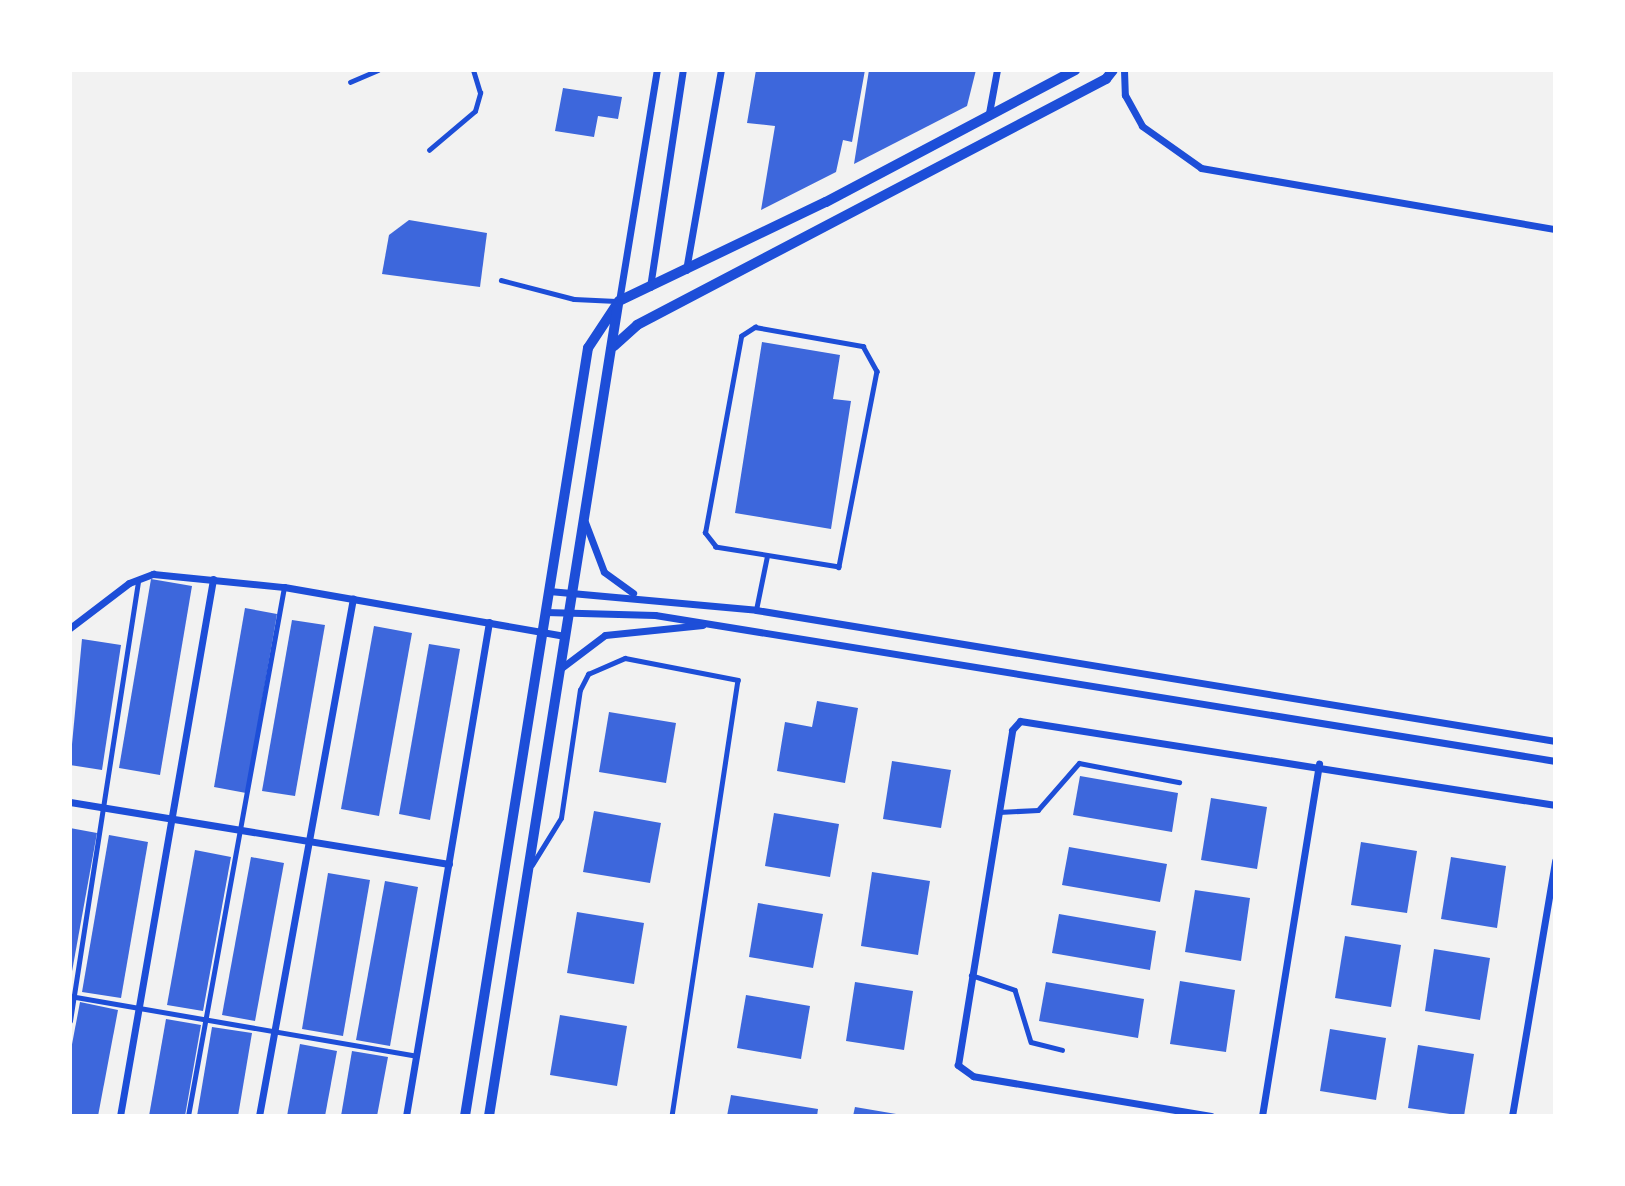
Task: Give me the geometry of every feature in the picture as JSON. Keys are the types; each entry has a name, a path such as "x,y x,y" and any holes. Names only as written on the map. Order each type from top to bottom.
{"street":[{"path":"489,1116 657,70"},
{"path":"650,287 683,70"},
{"path":"686,271 721,70"},
{"path":"989,113 997,70"},
{"path":"465,1116 588,348 619,301 686,271 1075,70"},
{"path":"614,346 661,312 1107,79 1113,70"},
{"path":"1124,70 1125,96 1142,126 1201,168 1555,229"},
{"path":"584,518 604,572 635,594"},
{"path":"70,628 139,576 213,579 284,587 565,636"},
{"path":"120,1116 213,579"},
{"path":"549,591 635,594 756,611 1555,741"},
{"path":"259,1116 353,598"},
{"path":"545,612 713,624 1555,761"},
{"path":"406,1116 489,622"},
{"path":"560,669 605,635 713,624"},
{"path":"1211,1116 973,1076 958,1065 970,975 1012,730 1020,721 1319,764 1555,805"},
{"path":"1262,1116 1319,764"},
{"path":"70,802 449,864"},
{"path":"1512,1116 1555,862"}],"lane":[{"path":"350,82 378,70"},
{"path":"429,150 475,111 480,93 473,70"},
{"path":"501,280 574,299 619,301"},
{"path":"755,327 863,346 877,371 844,563 767,556 716,547 705,533 741,336 755,327"},
{"path":"756,611 767,556"},
{"path":"70,1021 139,576"},
{"path":"188,1116 284,587"},
{"path":"528,870 561,818 580,691 588,674 625,658 738,680 741,692 672,1116"},
{"path":"998,812 1038,810 1079,763 1180,782"},
{"path":"970,975 1015,990 1031,1042 1062,1050"},
{"path":"72,996 416,1056"}],"building":[{"path":"756,70 865,70 852,142 843,140 836,172 761,210 775,126 747,123"},
{"path":"869,70 976,70 967,106 854,164"},
{"path":"563,88 622,97 618,119 598,116 594,137 555,131"},
{"path":"409,220 487,233 480,287 382,274 389,235"},
{"path":"762,342 840,355 833,399 851,401 831,529 735,513"},
{"path":"151,579 192,586 160,775 119,768"},
{"path":"245,608 277,614 246,793 214,787"},
{"path":"292,620 325,625 295,796 262,791"},
{"path":"374,626 412,633 379,816 341,809"},
{"path":"82,639 121,645 102,770 70,765"},
{"path":"429,644 460,649 430,820 399,814"},
{"path":"817,701 858,708 845,783 777,771 785,722 812,727"},
{"path":"609,712 676,723 666,783 599,772"},
{"path":"892,761 951,770 941,828 883,819"},
{"path":"1080,776 1178,793 1172,832 1073,815"},
{"path":"1211,798 1267,807 1257,869 1201,860"},
{"path":"594,811 661,823 650,883 583,872"},
{"path":"774,813 839,824 830,877 765,866"},
{"path":"70,828 97,833 71,977 70,976"},
{"path":"109,835 148,842 121,998 82,992"},
{"path":"1361,842 1417,851 1407,913 1351,905"},
{"path":"1069,847 1167,864 1160,902 1062,885"},
{"path":"195,850 231,857 203,1011 167,1005"},
{"path":"251,857 284,863 255,1021 222,1015"},
{"path":"1451,857 1506,866 1497,928 1441,919"},
{"path":"872,872 930,881 918,955 861,946"},
{"path":"328,873 370,880 343,1036 302,1029"},
{"path":"385,881 418,887 390,1046 356,1040"},
{"path":"1195,890 1250,898 1241,961 1185,952"},
{"path":"758,903 823,914 813,968 749,957"},
{"path":"577,912 644,923 634,984 567,973"},
{"path":"1059,914 1156,931 1150,970 1052,953"},
{"path":"1345,936 1401,945 1391,1007 1335,998"},
{"path":"1434,949 1490,958 1480,1020 1425,1011"},
{"path":"1180,981 1235,990 1226,1052 1170,1044"},
{"path":"855,982 913,991 904,1050 846,1041"},
{"path":"1046,982 1144,999 1138,1038 1039,1021"},
{"path":"746,995 810,1006 801,1059 737,1048"},
{"path":"80,1002 118,1010 98,1116 70,1116 70,1055"},
{"path":"560,1015 627,1026 617,1086 550,1075"},
{"path":"166,1019 201,1025 185,1116 149,1116"},
{"path":"212,1027 252,1033 238,1116 197,1116"},
{"path":"1330,1029 1386,1038 1376,1100 1320,1091"},
{"path":"300,1044 337,1051 325,1116 287,1116"},
{"path":"1418,1045 1474,1054 1464,1116 1408,1108"},
{"path":"352,1051 388,1057 377,1116 341,1116"},
{"path":"731,1095 818,1109 817,1116 727,1116"},
{"path":"855,1107 902,1115 902,1116 853,1116"}]}
